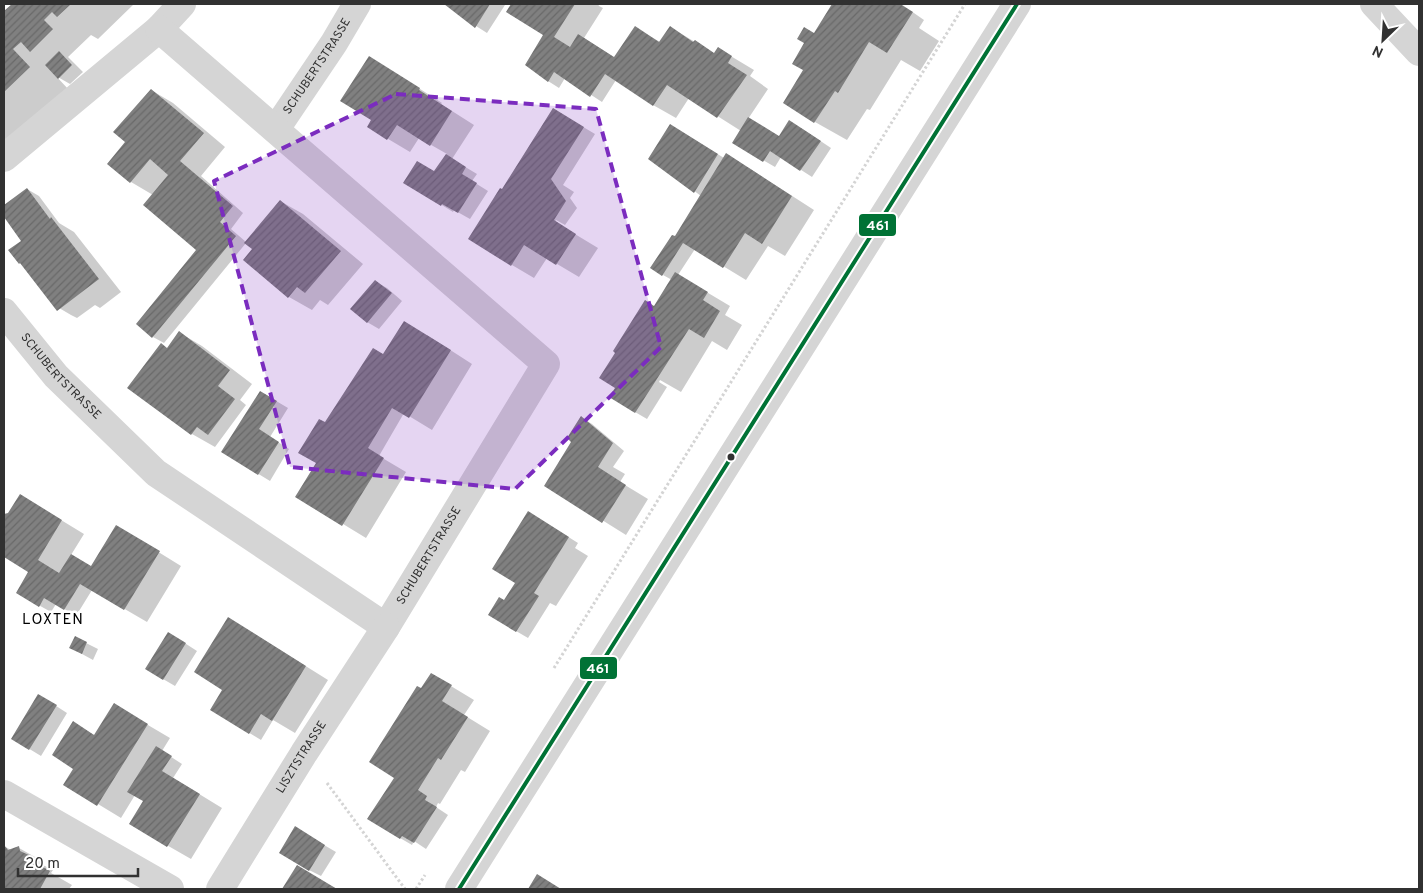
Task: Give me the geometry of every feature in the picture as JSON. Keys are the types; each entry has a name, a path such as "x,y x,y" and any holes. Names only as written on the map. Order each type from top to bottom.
{"street":[{"path":"4,158 159,29 182,4"},
{"name":"SCHUBERTSTRASSE","path":"276,129 334,43 357,4"},
{"path":"459,889 1017,4"},
{"path":"1374,4 1419,52"},
{"name":"SCHUBERTSTRASSE","path":"4,312 56,376 156,474 386,627 546,364 159,29"},
{"name":"LISZTSTRASSE","path":"220,889 304,753 386,627"},
{"path":"4,794 170,889"}],"path":[{"path":"552,670 965,4"},
{"path":"304,753 404,889"},
{"path":"416,889 427,872"}],"highlighted area":[{"path":"396,94 596,109 661,347 515,489 290,467 214,181"}],"building":[{"path":"12,4 71,4 57,17 52,12 44,20 53,29 30,52 21,42 13,49 30,67 4,92 4,11"},
{"path":"444,4 490,4 475,28"},
{"path":"511,4 575,4 554,37 570,47 578,34 614,57 635,26 659,42 670,26 693,42 695,40 714,53 718,47 732,56 728,63 747,75 717,118 667,85 653,106 605,74 590,97 554,72 548,82 525,65 543,35 506,12"},
{"path":"832,4 900,4 913,12 887,53 869,42 838,93 835,91 814,123 783,103 803,70 792,64 804,43 797,39 804,27 814,33"},
{"path":"59,51 72,65 58,79 45,65"},
{"path":"369,56 452,111 430,146 397,125 387,140 367,127 371,120 340,101"},
{"path":"151,89 204,133 180,161 233,206 220,222 236,236 152,338 136,324 196,250 143,205 168,175 150,159 130,183 107,164 125,142 113,132"},
{"path":"553,108 584,127 551,179 566,201 554,220 576,234 556,265 524,245 511,266 468,239"},
{"path":"748,117 779,136 789,120 821,141 800,171 770,151 763,162 732,143"},
{"path":"670,124 718,154 694,193 648,159"},
{"path":"726,153 792,196 762,244 745,233 723,268 683,243 662,276 650,268 672,235 675,236"},
{"path":"446,154 466,167 462,174 477,183 458,213 442,204 441,206 403,183 417,161 434,171"},
{"path":"27,188 99,279 57,311 8,250 21,241 4,217 4,205"},
{"path":"280,200 341,251 305,293 297,287 288,298 243,260 252,249 244,243"},
{"path":"675,272 708,292 703,300 720,311 704,338 689,329 635,413 609,397 615,388 599,378 615,353 613,351 645,300 654,306"},
{"path":"375,280 392,293 367,323 350,309"},
{"path":"404,321 451,350 409,418 392,408 368,448 384,458 342,526 295,497 316,463 298,453 319,419 325,422 373,348 383,354"},
{"path":"179,331 230,370 218,386 235,399 208,435 197,427 191,435 127,388 161,343 167,348"},
{"path":"260,391 277,401 259,429 279,442 258,475 221,452"},
{"path":"581,416 613,443 598,467 626,485 602,523 544,486 571,442 567,438"},
{"path":"20,494 62,520 38,560 59,573 71,554 91,566 116,525 160,551 124,610 80,584 64,610 44,598 39,607 16,593 28,572 4,557 4,514 8,513"},
{"path":"528,511 569,537 534,593 539,596 516,632 488,615 499,597 504,600 515,583 492,569"},
{"path":"228,617 306,666 272,721 261,714 249,734 210,710 222,690 194,672"},
{"path":"168,632 186,643 163,680 145,669"},
{"path":"75,636 87,642 82,654 69,648"},
{"path":"431,673 452,685 442,701 468,717 441,760 438,758 418,790 427,796 425,800 437,807 414,843 402,836 400,839 367,819 394,778 369,762 417,686 421,688"},
{"path":"38,694 57,705 29,750 11,739"},
{"path":"114,703 148,724 97,806 63,785 73,769 52,755 73,721 94,735"},
{"path":"156,746 172,756 162,771 200,794 167,847 129,824 143,801 127,792"},
{"path":"295,826 325,845 309,871 279,853"},
{"path":"4,845 8,850 19,846 20,851 31,856 29,859 50,871 40,889 4,889"},
{"path":"297,865 337,889 282,889"},
{"path":"537,874 561,889 528,889"}],"transit line":[{"name":"461","path":"459,889 1017,4"}],"district":[{"name":"LOXTEN","path":"53,620"}]}
